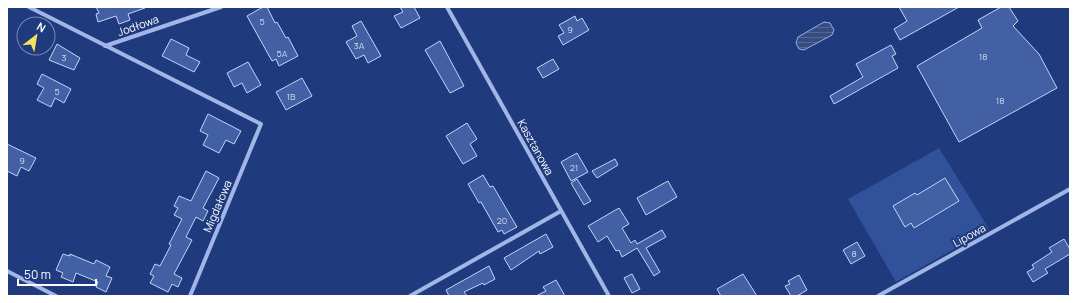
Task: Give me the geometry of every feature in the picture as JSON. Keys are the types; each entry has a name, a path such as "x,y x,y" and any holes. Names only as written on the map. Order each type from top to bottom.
{"street":[{"path":"29,7 105,46"},
{"name":"Jodłowa","path":"105,46 221,7"},
{"name":"Kasztanowa","path":"447,7 609,296"},
{"name":"Migdałowa","path":"105,46 261,124 190,296"},
{"name":"Lipowa","path":"878,296 1070,189"},
{"path":"410,296 561,211"},
{"path":"7,271 56,296"}],"shaded area":[{"path":"824,22 830,23 834,30 832,35 804,50 799,49 796,43 798,37"},
{"path":"939,148 989,229 896,282 848,199"}],"building":[{"path":"96,7 145,8 128,14 130,20 119,24 116,16 98,22 96,14 99,13"},
{"path":"263,7 267,7 275,23 277,22 286,38 288,37 298,56 279,66 276,59 272,61 247,16"},
{"path":"400,7 414,7 420,18 401,28 394,16 403,12"},
{"path":"899,7 959,7 900,40 894,29 907,21"},
{"path":"1001,7 1009,7 1018,21 1013,26 1039,54 1057,88 959,142 917,66 982,28 978,20"},
{"path":"575,16 577,21 582,18 589,30 563,45 558,36 564,33 559,25"},
{"path":"361,21 381,56 368,63 364,55 356,59 346,42 357,36 352,26"},
{"path":"171,39 189,48 186,55 200,62 194,72 162,56"},
{"path":"440,41 464,86 450,93 425,50"},
{"path":"57,44 80,58 74,70 49,60 51,56 56,56"},
{"path":"891,45 896,54 892,56 898,68 834,104 830,96 863,77 856,64"},
{"path":"553,59 559,69 543,78 537,68"},
{"path":"248,62 261,85 247,93 242,83 234,87 227,73"},
{"path":"42,74 71,89 64,103 55,98 51,107 37,100 44,88 37,84"},
{"path":"302,78 312,96 286,110 276,92"},
{"path":"208,114 241,131 234,144 226,140 219,153 203,145 208,135 200,131"},
{"path":"467,123 477,139 470,144 477,156 463,164 446,136"},
{"path":"7,144 36,158 29,171 21,167 17,176 7,171"},
{"path":"577,153 588,172 571,181 561,162"},
{"path":"615,159 618,165 597,178 592,171"},
{"path":"206,171 219,178 203,208 208,211 203,221 196,217 186,237 192,240 174,274 182,278 178,287 172,284 168,292 150,283 154,276 150,274 155,264 160,266 182,219 174,215 178,208 174,206 179,196 191,201"},
{"path":"483,175 490,187 493,186 517,227 504,234 502,230 498,232 481,202 479,203 468,184"},
{"path":"945,178 959,201 914,228 911,223 905,227 893,206 915,193 917,195"},
{"path":"577,179 591,201 584,205 571,183"},
{"path":"668,181 677,197 646,215 637,198"},
{"path":"619,208 629,224 622,228 631,243 635,240 637,244 662,230 666,237 646,248 660,272 654,276 637,248 622,257 619,250 616,251 607,236 598,242 588,226"},
{"path":"546,234 553,247 540,254 539,251 511,270 504,258"},
{"path":"1064,239 1070,249 1070,254 1045,269 1048,273 1033,282 1027,272 1034,268 1032,265 1052,252 1049,248"},
{"path":"857,242 865,256 851,264 843,250"},
{"path":"63,254 70,256 70,254 94,264 96,260 110,267 106,276 112,278 106,292 96,287 98,282 76,273 73,282 61,277 63,273 56,270"},
{"path":"489,266 495,279 484,285 483,283 464,292 467,296 449,296 446,290"},
{"path":"632,274 640,289 632,293 624,278"},
{"path":"743,274 757,296 721,296 717,289"},
{"path":"799,275 807,290 797,296 791,296 785,286 790,284 788,281"},
{"path":"556,280 565,296 536,296 546,291 543,287"}]}
